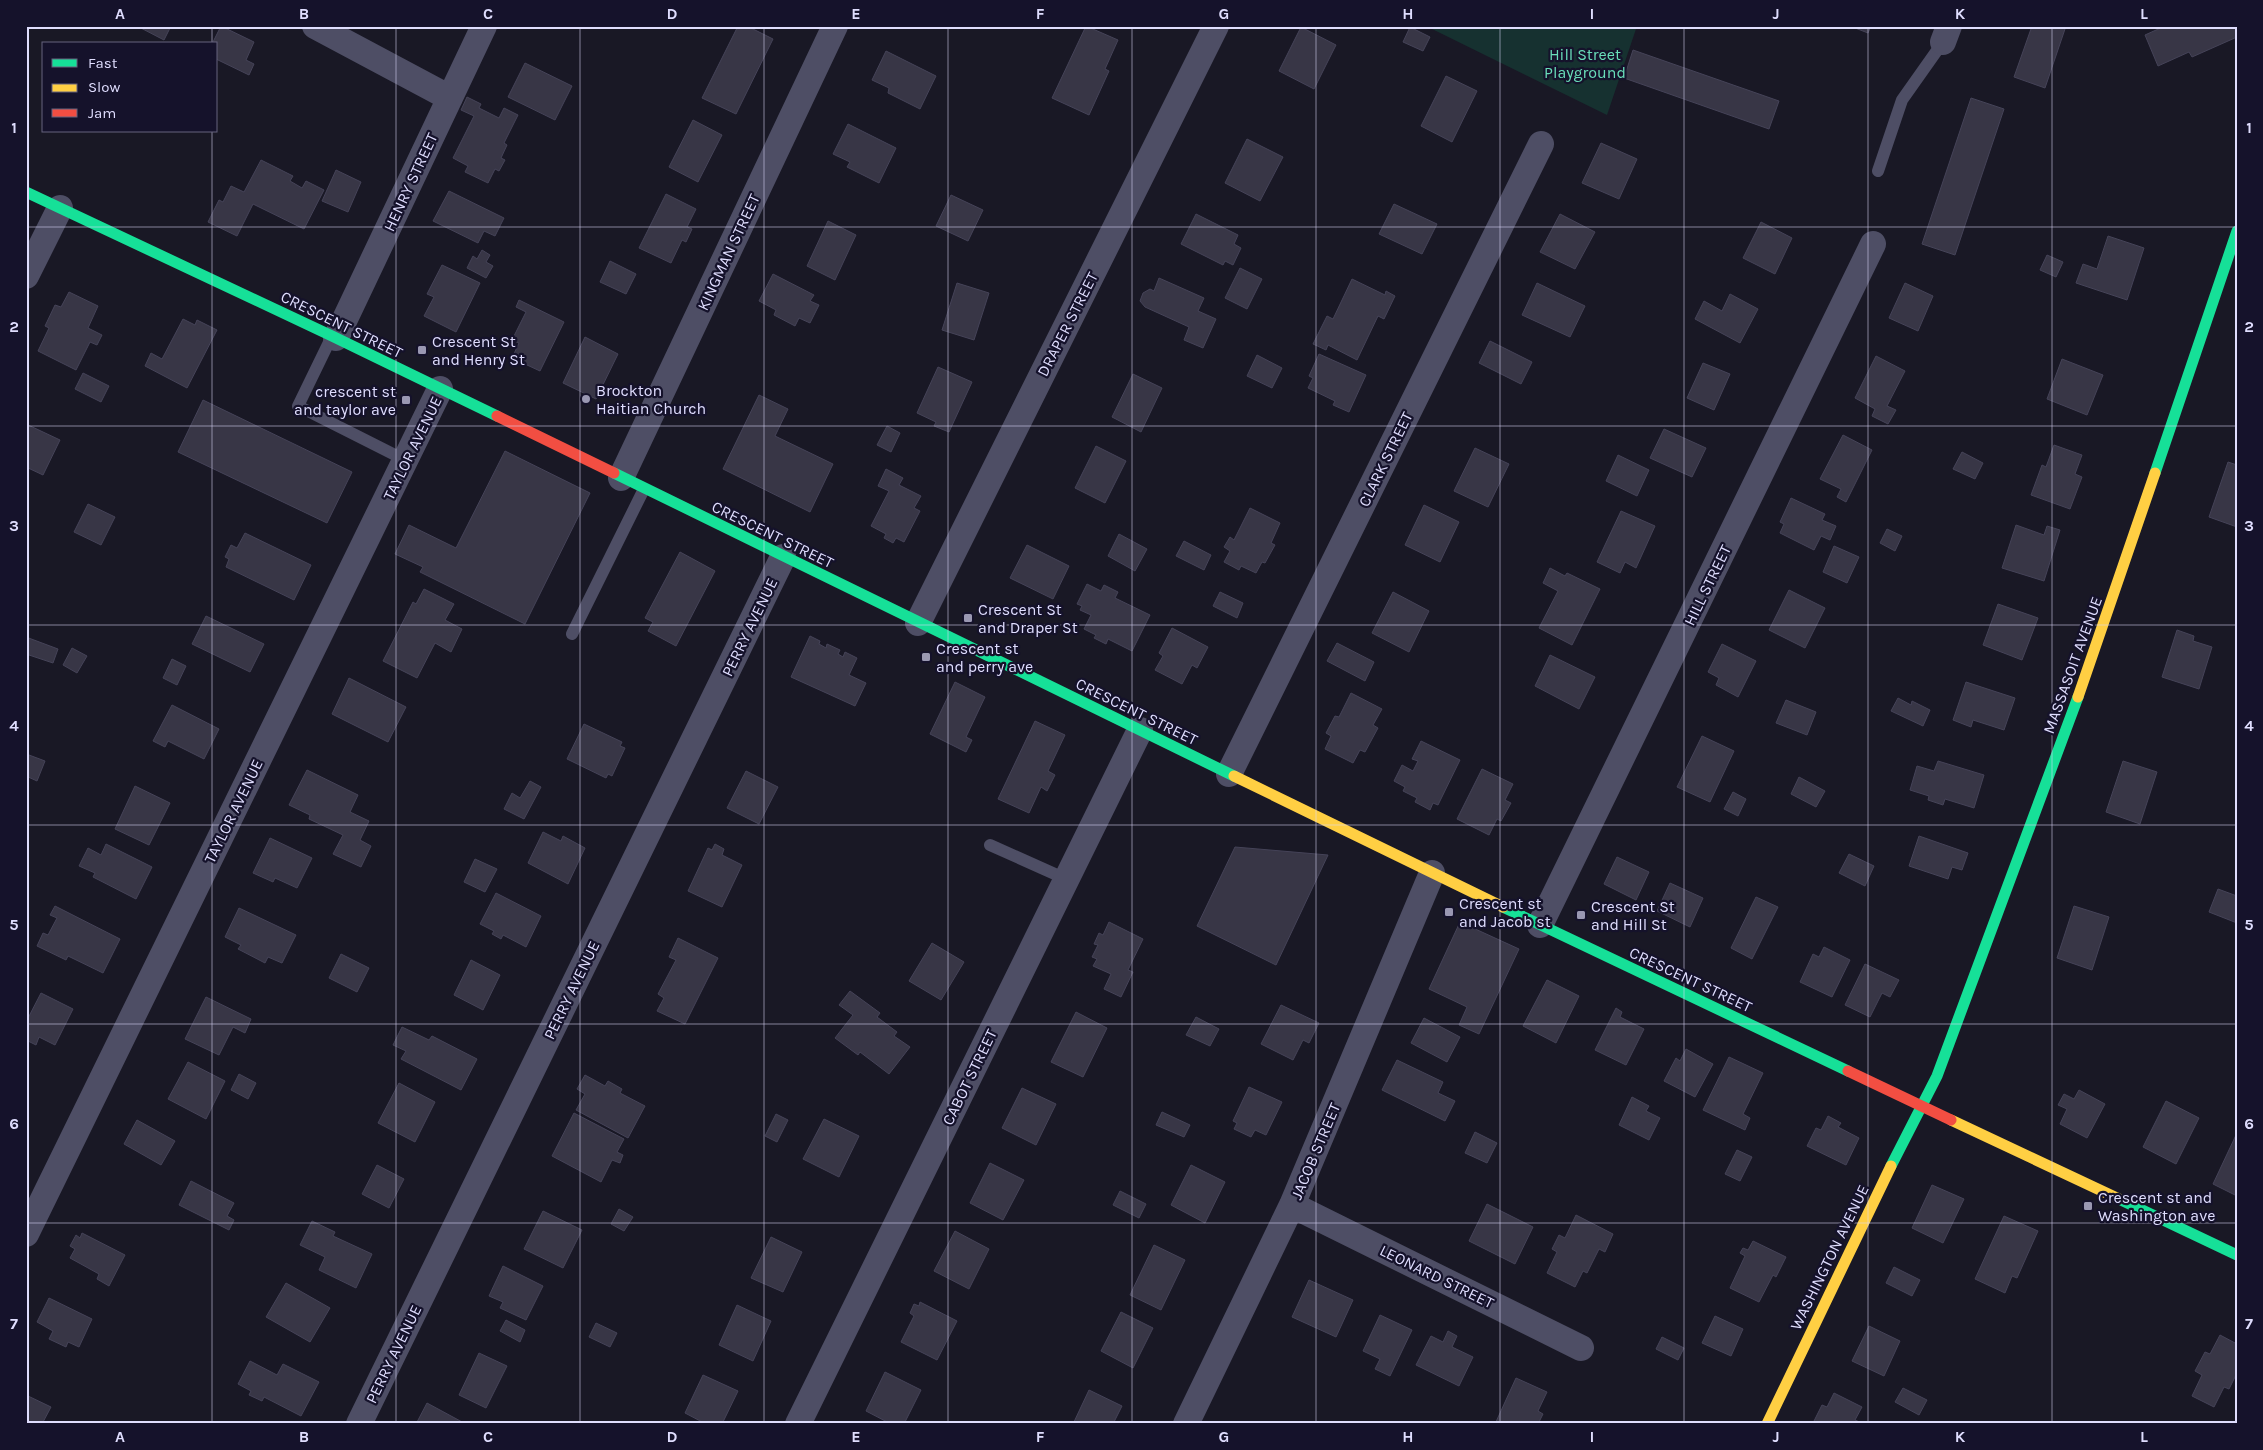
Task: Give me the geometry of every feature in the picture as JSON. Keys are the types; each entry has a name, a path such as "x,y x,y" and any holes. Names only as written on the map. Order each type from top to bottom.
{"main road":[{"name":"CRESCENT STREET","path":"26,192 334,337 1540,925 2237,1255"},
{"name":"MASSASOIT AVENUE","path":"1922,1105 1937,1076 2092,660 2237,231"},
{"name":"WASHINGTON AVENUE","path":"1767,1424 1922,1105"}],"street":[{"path":"315,26 450,98"},
{"name":"HENRY STREET","path":"334,337 484,26"},
{"name":"KINGMAN STREET","path":"633,483 835,26"},
{"name":"DRAPER STREET","path":"918,623 1216,26"},
{"name":"CLARK STREET","path":"1229,774 1541,144"},
{"path":"26,276 60,208"},
{"name":"HILL STREET","path":"1540,925 1873,244"},
{"name":"TAYLOR AVENUE","path":"29,1218 440,389"},
{"name":"PERRY AVENUE","path":"359,1424 783,557"},
{"name":"CABOT STREET","path":"798,1424 1140,730"},
{"name":"JACOB STREET","path":"1186,1424 1292,1204 1432,873"},
{"name":"LEONARD STREET","path":"1292,1204 1581,1348"}],"lane":[{"path":"1878,171 1902,100 1946,34"},
{"path":"334,337 298,406 405,460"},
{"path":"572,634 633,483"},
{"path":"990,845 1066,879"}],"green space":[{"name":"Hill Street Playground","path":"1426,26 1637,26 1607,115"}],"building":[{"path":"137,26 171,26 164,40"},
{"path":"221,26 254,42 246,60 254,64 249,75 218,60 218,42 213,42"},
{"path":"738,26 747,26 773,39 736,114 702,98"},
{"path":"1086,26 1118,40 1105,69 1109,71 1089,115 1052,98"},
{"path":"1850,26 1871,26 1868,33"},
{"path":"2032,26 2066,26 2045,88 2014,77"},
{"path":"2165,26 2237,26 2237,37 2192,57 2189,52 2158,66 2145,35"},
{"path":"1301,27 1336,45 1314,89 1279,71"},
{"path":"1410,27 1430,37 1423,51 1403,42"},
{"path":"1633,50 1779,101 1769,129 1624,78"},
{"path":"886,51 936,76 920,109 888,93 889,88 872,80"},
{"path":"525,63 572,86 555,120 508,97"},
{"path":"1446,76 1477,91 1452,142 1421,126"},
{"path":"467,97 481,104 479,108 499,118 504,108 518,115 504,143 507,145 501,158 505,160 499,171 495,169 488,183 465,172 468,166 453,158 474,116 461,110"},
{"path":"1971,98 2004,109 1955,255 1922,244"},
{"path":"693,120 722,135 698,182 669,167"},
{"path":"848,124 896,148 879,183 847,167 850,162 833,154"},
{"path":"1247,139 1283,157 1260,201 1225,183"},
{"path":"1601,143 1637,159 1619,199 1582,183"},
{"path":"261,160 293,176 290,181 302,188 306,181 324,190 304,229 253,204 237,236 208,222 219,200 223,202 231,186 244,192"},
{"path":"336,170 361,182 348,212 322,201"},
{"path":"449,191 504,218 495,236 484,231 478,243 433,221"},
{"path":"666,194 696,209 687,227 692,229 686,242 682,240 671,263 639,248"},
{"path":"951,195 983,210 968,241 936,226"},
{"path":"1394,204 1437,224 1422,254 1379,234"},
{"path":"1196,214 1238,235 1234,244 1241,248 1233,265 1225,261 1223,265 1181,244"},
{"path":"1560,214 1595,232 1575,269 1540,252"},
{"path":"828,221 856,235 835,280 807,266"},
{"path":"1761,222 1792,238 1775,274 1743,258"},
{"path":"2108,236 2144,248 2127,300 2076,283 2083,264 2097,269"},
{"path":"482,250 490,255 486,262 493,266 486,278 467,268 473,256 477,259"},
{"path":"2047,255 2063,262 2056,277 2040,270"},
{"path":"610,261 636,274 626,294 600,282"},
{"path":"442,265 480,283 456,332 424,316 434,297 427,294"},
{"path":"1240,268 1262,279 1247,309 1225,298"},
{"path":"773,274 814,295 810,301 819,305 810,323 799,318 795,326 774,315 776,310 759,301"},
{"path":"1159,278 1204,298 1198,311 1216,319 1203,348 1184,340 1189,327 1145,307 1140,301 1143,293 1150,289 1154,291"},
{"path":"1352,279 1385,295 1386,291 1395,296 1384,319 1378,316 1357,360 1328,345 1326,350 1313,344 1327,316 1333,319"},
{"path":"957,283 989,293 974,340 942,330"},
{"path":"1537,283 1585,306 1570,337 1522,315"},
{"path":"1905,283 1933,296 1918,331 1889,318"},
{"path":"69,292 98,306 88,328 102,335 97,345 90,342 76,370 38,351 49,328 45,326 55,305 61,307"},
{"path":"1730,294 1758,309 1740,343 1695,319 1704,301 1722,311"},
{"path":"519,300 564,322 540,371 512,358 519,343 512,340 526,312 516,307"},
{"path":"183,319 195,325 197,320 217,330 187,388 145,366 151,353 162,359"},
{"path":"585,337 618,354 596,399 563,383"},
{"path":"1490,341 1532,362 1521,384 1479,363"},
{"path":"1319,354 1366,375 1349,412 1333,405 1335,401 1308,388 1313,378 1309,376"},
{"path":"1257,355 1282,368 1272,388 1247,376"},
{"path":"1876,356 1905,371 1887,406 1896,410 1888,424 1872,416 1875,409 1855,398"},
{"path":"2062,359 2103,375 2087,415 2047,399"},
{"path":"1703,363 1730,374 1714,410 1687,398"},
{"path":"938,367 972,382 949,432 934,426 936,422 917,413"},
{"path":"83,373 109,386 101,402 75,389"},
{"path":"1133,374 1162,388 1141,432 1112,417"},
{"path":"759,395 788,409 775,436 833,464 810,512 723,469"},
{"path":"203,400 352,472 327,523 178,452"},
{"path":"26,424 60,440 43,475 26,467"},
{"path":"887,426 900,433 891,452 877,445"},
{"path":"1664,429 1706,448 1692,477 1650,458"},
{"path":"1843,435 1872,450 1846,502 1837,497 1841,489 1820,479"},
{"path":"2054,445 2082,455 2075,474 2082,477 2070,509 2031,495 2042,465 2046,467"},
{"path":"1096,446 1126,461 1105,503 1075,488"},
{"path":"1475,448 1509,464 1488,507 1454,491"},
{"path":"505,451 590,493 525,624 420,572 423,567 395,554 409,525 456,548"},
{"path":"1962,452 1983,463 1975,479 1953,469"},
{"path":"1618,455 1649,470 1637,496 1606,481"},
{"path":"2228,462 2237,465 2237,527 2209,517"},
{"path":"886,469 903,478 899,485 921,496 914,508 920,511 904,542 896,538 893,543 884,538 886,534 871,526 889,491 878,486"},
{"path":"1791,498 1825,514 1822,520 1836,526 1830,540 1821,536 1814,550 1780,533 1784,524 1780,522"},
{"path":"88,504 115,517 101,545 74,532"},
{"path":"1424,505 1459,522 1440,562 1405,545"},
{"path":"1250,508 1280,523 1271,543 1275,545 1265,563 1262,562 1256,573 1241,566 1239,570 1224,562 1230,551 1224,547 1230,537 1234,540"},
{"path":"1621,511 1655,526 1636,568 1625,562 1620,573 1597,562"},
{"path":"2016,525 2044,535 2047,526 2060,530 2044,581 2002,568"},
{"path":"1887,529 1902,536 1895,551 1880,543"},
{"path":"245,533 311,565 294,600 226,567 229,559 225,557 231,545 237,548"},
{"path":"1119,534 1147,549 1135,571 1108,556"},
{"path":"1184,541 1211,555 1204,570 1176,556"},
{"path":"1027,545 1069,566 1053,599 1010,578"},
{"path":"1834,546 1859,557 1847,583 1823,572"},
{"path":"680,552 715,571 676,646 648,631 653,622 645,618"},
{"path":"1550,568 1565,576 1567,573 1600,589 1572,645 1539,628 1558,591 1543,583"},
{"path":"1087,584 1101,591 1104,585 1118,592 1115,598 1150,615 1132,651 1108,639 1106,644 1094,638 1096,635 1084,629 1091,615 1080,610 1082,606 1077,604"},
{"path":"424,589 454,604 445,620 462,629 451,652 435,643 417,678 383,661 413,602 416,604"},
{"path":"1789,590 1825,608 1805,648 1769,630"},
{"path":"1220,592 1243,603 1237,618 1213,606"},
{"path":"1393,592 1429,611 1409,652 1372,633"},
{"path":"1998,604 2038,618 2022,660 1983,645"},
{"path":"206,616 264,644 250,672 192,644"},
{"path":"1172,628 1208,647 1197,668 1192,665 1182,684 1155,670 1163,656 1159,653"},
{"path":"2177,630 2194,636 2193,641 2212,647 2199,689 2162,677"},
{"path":"810,636 820,641 819,644 826,648 827,644 840,650 838,654 843,657 845,652 857,658 849,675 866,683 855,706 791,677"},
{"path":"26,637 58,649 53,663 26,654"},
{"path":"1337,643 1374,662 1365,681 1327,661"},
{"path":"1722,644 1756,661 1738,697 1716,685 1719,678 1708,672"},
{"path":"72,648 87,656 77,673 63,665"},
{"path":"1550,655 1595,677 1579,709 1535,686"},
{"path":"172,659 186,666 177,685 163,678"},
{"path":"349,678 406,707 388,742 332,714"},
{"path":"955,682 985,697 966,737 972,740 966,752 930,734"},
{"path":"1966,682 2015,698 2004,730 1973,720 1971,727 1953,720"},
{"path":"1351,693 1382,709 1373,725 1378,728 1365,752 1360,750 1353,763 1325,749 1331,736 1326,733 1335,716 1339,717"},
{"path":"1898,698 1911,705 1912,701 1930,710 1923,726 1891,711"},
{"path":"1786,700 1816,712 1807,735 1776,723"},
{"path":"172,705 219,729 204,759 168,741 165,747 153,741"},
{"path":"1035,721 1065,735 1048,771 1055,775 1047,791 1041,787 1029,813 998,799"},
{"path":"584,724 622,742 620,746 625,748 612,776 608,774 606,778 567,759"},
{"path":"1702,736 1734,751 1710,802 1677,787"},
{"path":"1421,741 1460,760 1438,805 1433,803 1430,810 1415,802 1417,798 1403,791 1405,787 1394,781 1402,765 1413,771 1418,761 1412,759"},
{"path":"29,755 45,761 37,781 26,776 26,761"},
{"path":"1938,761 1984,775 1974,808 1945,799 1943,805 1928,800 1929,796 1910,790 1917,766 1934,771"},
{"path":"2123,761 2157,772 2140,824 2106,812"},
{"path":"1482,769 1513,784 1505,800 1511,803 1501,821 1497,819 1489,835 1457,819"},
{"path":"307,770 358,795 350,812 369,821 360,840 371,846 361,867 333,854 343,835 309,819 310,815 289,805"},
{"path":"746,771 778,787 759,824 727,808"},
{"path":"1799,777 1825,791 1816,807 1791,794"},
{"path":"530,781 541,787 524,819 504,809 512,793 520,798"},
{"path":"135,786 170,803 149,845 115,829"},
{"path":"1733,792 1746,799 1738,816 1724,809"},
{"path":"543,832 561,841 563,836 585,848 568,884 528,863"},
{"path":"1919,836 1968,853 1962,870 1952,867 1948,879 1909,866"},
{"path":"270,838 312,858 297,888 275,878 273,882 253,873"},
{"path":"106,844 152,867 136,899 93,877 95,873 79,866 88,848 101,855"},
{"path":"715,844 724,849 722,855 742,865 722,907 688,891 708,848 712,850"},
{"path":"1235,847 1328,855 1276,965 1197,926"},
{"path":"1849,854 1874,866 1865,886 1839,873"},
{"path":"1617,857 1649,872 1636,900 1604,884"},
{"path":"475,859 497,869 485,892 464,882"},
{"path":"1670,883 1703,898 1690,927 1657,911"},
{"path":"2218,889 2237,896 2237,923 2209,912"},
{"path":"496,893 541,916 526,947 503,935 501,939 492,934 494,931 480,924"},
{"path":"1756,897 1778,907 1752,959 1731,948"},
{"path":"55,906 120,939 103,973 68,956 66,960 37,946 43,933 48,935 57,918 50,915"},
{"path":"2074,906 2109,917 2092,970 2057,958"},
{"path":"239,908 296,935 282,963 268,957 265,963 238,949 241,945 225,937"},
{"path":"1109,922 1143,939 1128,970 1133,972 1121,997 1104,989 1111,974 1093,966 1097,959 1092,957 1098,945 1094,944 1099,933 1103,935"},
{"path":"1460,922 1519,949 1479,1034 1459,1025 1467,1007 1429,989"},
{"path":"678,938 718,958 685,1024 657,1011 664,998 658,994 676,960 669,957"},
{"path":"932,943 964,962 941,1000 909,981"},
{"path":"1824,947 1850,960 1832,997 1800,982 1813,954 1819,957"},
{"path":"341,954 369,968 357,992 329,978"},
{"path":"471,960 500,975 483,1010 454,995"},
{"path":"1865,964 1899,980 1890,997 1882,993 1870,1017 1845,1005"},
{"path":"1547,980 1579,996 1556,1043 1523,1026"},
{"path":"850,991 880,1013 877,1017 897,1032 894,1036 910,1047 889,1074 860,1052 858,1055 835,1038 853,1015 839,1005"},
{"path":"41,993 73,1009 55,1045 39,1037 36,1045 26,1040 26,1022"},
{"path":"206,997 251,1019 245,1033 233,1027 219,1055 185,1039"},
{"path":"1281,1005 1319,1023 1309,1043 1303,1040 1293,1060 1261,1044"},
{"path":"1616,1008 1622,1012 1620,1017 1644,1029 1626,1065 1595,1050"},
{"path":"1076,1012 1107,1028 1083,1077 1051,1062"},
{"path":"1196,1017 1219,1029 1210,1046 1186,1035"},
{"path":"1424,1018 1460,1037 1447,1062 1411,1043"},
{"path":"402,1027 429,1040 432,1036 477,1059 461,1090 401,1059 406,1051 393,1045"},
{"path":"1686,1049 1713,1064 1695,1097 1664,1081 1676,1058 1680,1061"},
{"path":"1729,1057 1763,1073 1743,1114 1750,1118 1745,1130 1703,1110"},
{"path":"1397,1060 1443,1082 1438,1093 1455,1101 1445,1121 1382,1090"},
{"path":"188,1062 225,1081 206,1119 168,1099"},
{"path":"239,1074 256,1083 248,1099 231,1090"},
{"path":"585,1075 605,1086 608,1081 622,1089 620,1093 645,1106 628,1138 576,1110 585,1094 577,1089"},
{"path":"399,1083 435,1102 415,1142 378,1123"},
{"path":"1249,1087 1282,1102 1266,1135 1255,1130 1251,1137 1234,1129 1237,1123 1233,1121"},
{"path":"1022,1088 1056,1104 1036,1145 1002,1128"},
{"path":"2079,1090 2105,1104 2087,1138 2060,1124 2067,1109 2058,1105 2064,1094 2074,1099"},
{"path":"1632,1097 1649,1106 1646,1111 1660,1118 1649,1140 1619,1125"},
{"path":"2166,1101 2199,1118 2176,1164 2143,1147"},
{"path":"1162,1112 1190,1125 1184,1137 1156,1125"},
{"path":"574,1113 624,1139 617,1152 623,1155 620,1163 612,1160 601,1182 552,1156"},
{"path":"776,1114 788,1120 777,1142 765,1136"},
{"path":"1828,1116 1841,1123 1838,1127 1859,1138 1846,1165 1807,1146 1816,1128 1821,1130"},
{"path":"824,1119 859,1136 839,1177 803,1159"},
{"path":"137,1120 175,1141 161,1165 124,1144"},
{"path":"1475,1132 1497,1143 1487,1163 1465,1153"},
{"path":"2237,1136 2237,1196 2213,1184"},
{"path":"1737,1150 1752,1157 1740,1181 1725,1174"},
{"path":"990,1163 1024,1180 1003,1220 970,1203"},
{"path":"377,1165 404,1179 389,1208 362,1194"},
{"path":"1191,1165 1225,1182 1205,1223 1171,1205"},
{"path":"191,1181 234,1203 227,1216 234,1220 229,1230 179,1205"},
{"path":"1932,1185 1964,1199 1943,1243 1912,1228"},
{"path":"1120,1191 1146,1204 1139,1218 1113,1205"},
{"path":"1487,1204 1533,1227 1515,1264 1469,1241"},
{"path":"619,1209 633,1217 624,1231 611,1224"},
{"path":"543,1211 582,1230 563,1268 524,1249"},
{"path":"1576,1215 1613,1234 1605,1252 1599,1249 1587,1273 1583,1271 1575,1287 1547,1273 1557,1252 1552,1249 1559,1235 1565,1238"},
{"path":"2004,1216 2038,1231 2017,1278 2012,1276 2005,1293 1975,1279"},
{"path":"312,1221 335,1232 333,1236 372,1254 356,1288 319,1270 325,1257 300,1245"},
{"path":"955,1231 989,1249 969,1289 934,1271"},
{"path":"82,1233 125,1255 109,1286 97,1279 99,1274 70,1258 75,1249 70,1246 76,1235 80,1238"},
{"path":"771,1237 802,1252 783,1292 751,1278"},
{"path":"1753,1241 1786,1257 1776,1277 1773,1275 1759,1302 1730,1288 1745,1256 1740,1253 1743,1248 1748,1250"},
{"path":"1154,1245 1185,1260 1161,1310 1130,1295"},
{"path":"503,1266 543,1286 526,1320 500,1308 503,1302 489,1296"},
{"path":"1894,1267 1920,1280 1912,1296 1886,1283"},
{"path":"1309,1280 1353,1300 1336,1337 1292,1317"},
{"path":"286,1283 330,1308 310,1342 266,1317"},
{"path":"49,1298 92,1319 79,1347 68,1342 66,1347 49,1339 53,1331 37,1322"},
{"path":"920,1302 957,1321 937,1360 901,1342 914,1316 910,1313 914,1304 919,1306"},
{"path":"737,1305 771,1321 753,1361 719,1345"},
{"path":"1121,1312 1153,1328 1133,1368 1101,1351"},
{"path":"1380,1315 1412,1330 1390,1376 1375,1369 1380,1359 1363,1351"},
{"path":"1715,1316 1743,1329 1731,1356 1702,1343"},
{"path":"506,1320 525,1330 520,1342 500,1331"},
{"path":"596,1323 617,1333 610,1347 589,1337"},
{"path":"1869,1326 1900,1341 1884,1376 1852,1361"},
{"path":"1448,1331 1457,1336 1452,1347 1473,1357 1459,1386 1416,1365 1431,1336 1443,1342"},
{"path":"2220,1335 2237,1344 2237,1373 2229,1389 2224,1387 2214,1407 2192,1396 2202,1375 2195,1371 2205,1352 2210,1354"},
{"path":"1662,1337 1684,1348 1678,1360 1656,1349"},
{"path":"479,1353 507,1366 486,1408 459,1395"},
{"path":"250,1361 277,1375 283,1364 319,1382 301,1416 264,1397 262,1401 249,1395 251,1391 238,1384"},
{"path":"885,1372 921,1390 904,1424 891,1424 866,1411"},
{"path":"703,1375 738,1391 722,1424 706,1424 685,1413"},
{"path":"1516,1378 1547,1392 1538,1411 1543,1414 1538,1424 1495,1424"},
{"path":"1903,1388 1927,1400 1919,1415 1895,1402"},
{"path":"1089,1390 1122,1406 1113,1424 1073,1424"},
{"path":"1834,1393 1862,1407 1855,1420 1864,1424 1819,1424 1814,1421 1822,1405 1827,1407"},
{"path":"26,1395 51,1407 42,1424 26,1424"},
{"path":"427,1403 464,1423 416,1424"}],"traffic: fast":[{"path":"26,192 497,416"},
{"path":"2155,473 2237,231"},
{"path":"614,473 1234,776"},
{"path":"1891,1166 1937,1076 2078,697"},
{"path":"1503,907 1848,1071"},
{"path":"2119,1199 2237,1255"}],"traffic: slow":[{"path":"2078,697 2155,473"},
{"path":"1234,776 1503,907"},
{"path":"1951,1120 2119,1199"},
{"path":"1767,1424 1891,1166"}],"traffic: jam":[{"path":"497,416 614,473"},
{"path":"1848,1071 1951,1120"}],"place":[{"name":"Crescent St and Henry St","path":"422,350"},
{"name":"Brockton Haitian Church","path":"586,399"},
{"name":"crescent st and taylor ave","path":"406,400"},
{"name":"Crescent St and Draper St","path":"968,618"},
{"name":"Crescent st and perry ave","path":"926,657"},
{"name":"Crescent st and Jacob st","path":"1449,912"},
{"name":"Crescent St and Hill St","path":"1581,915"},
{"name":"Crescent st and Washington ave","path":"2088,1206"}]}
